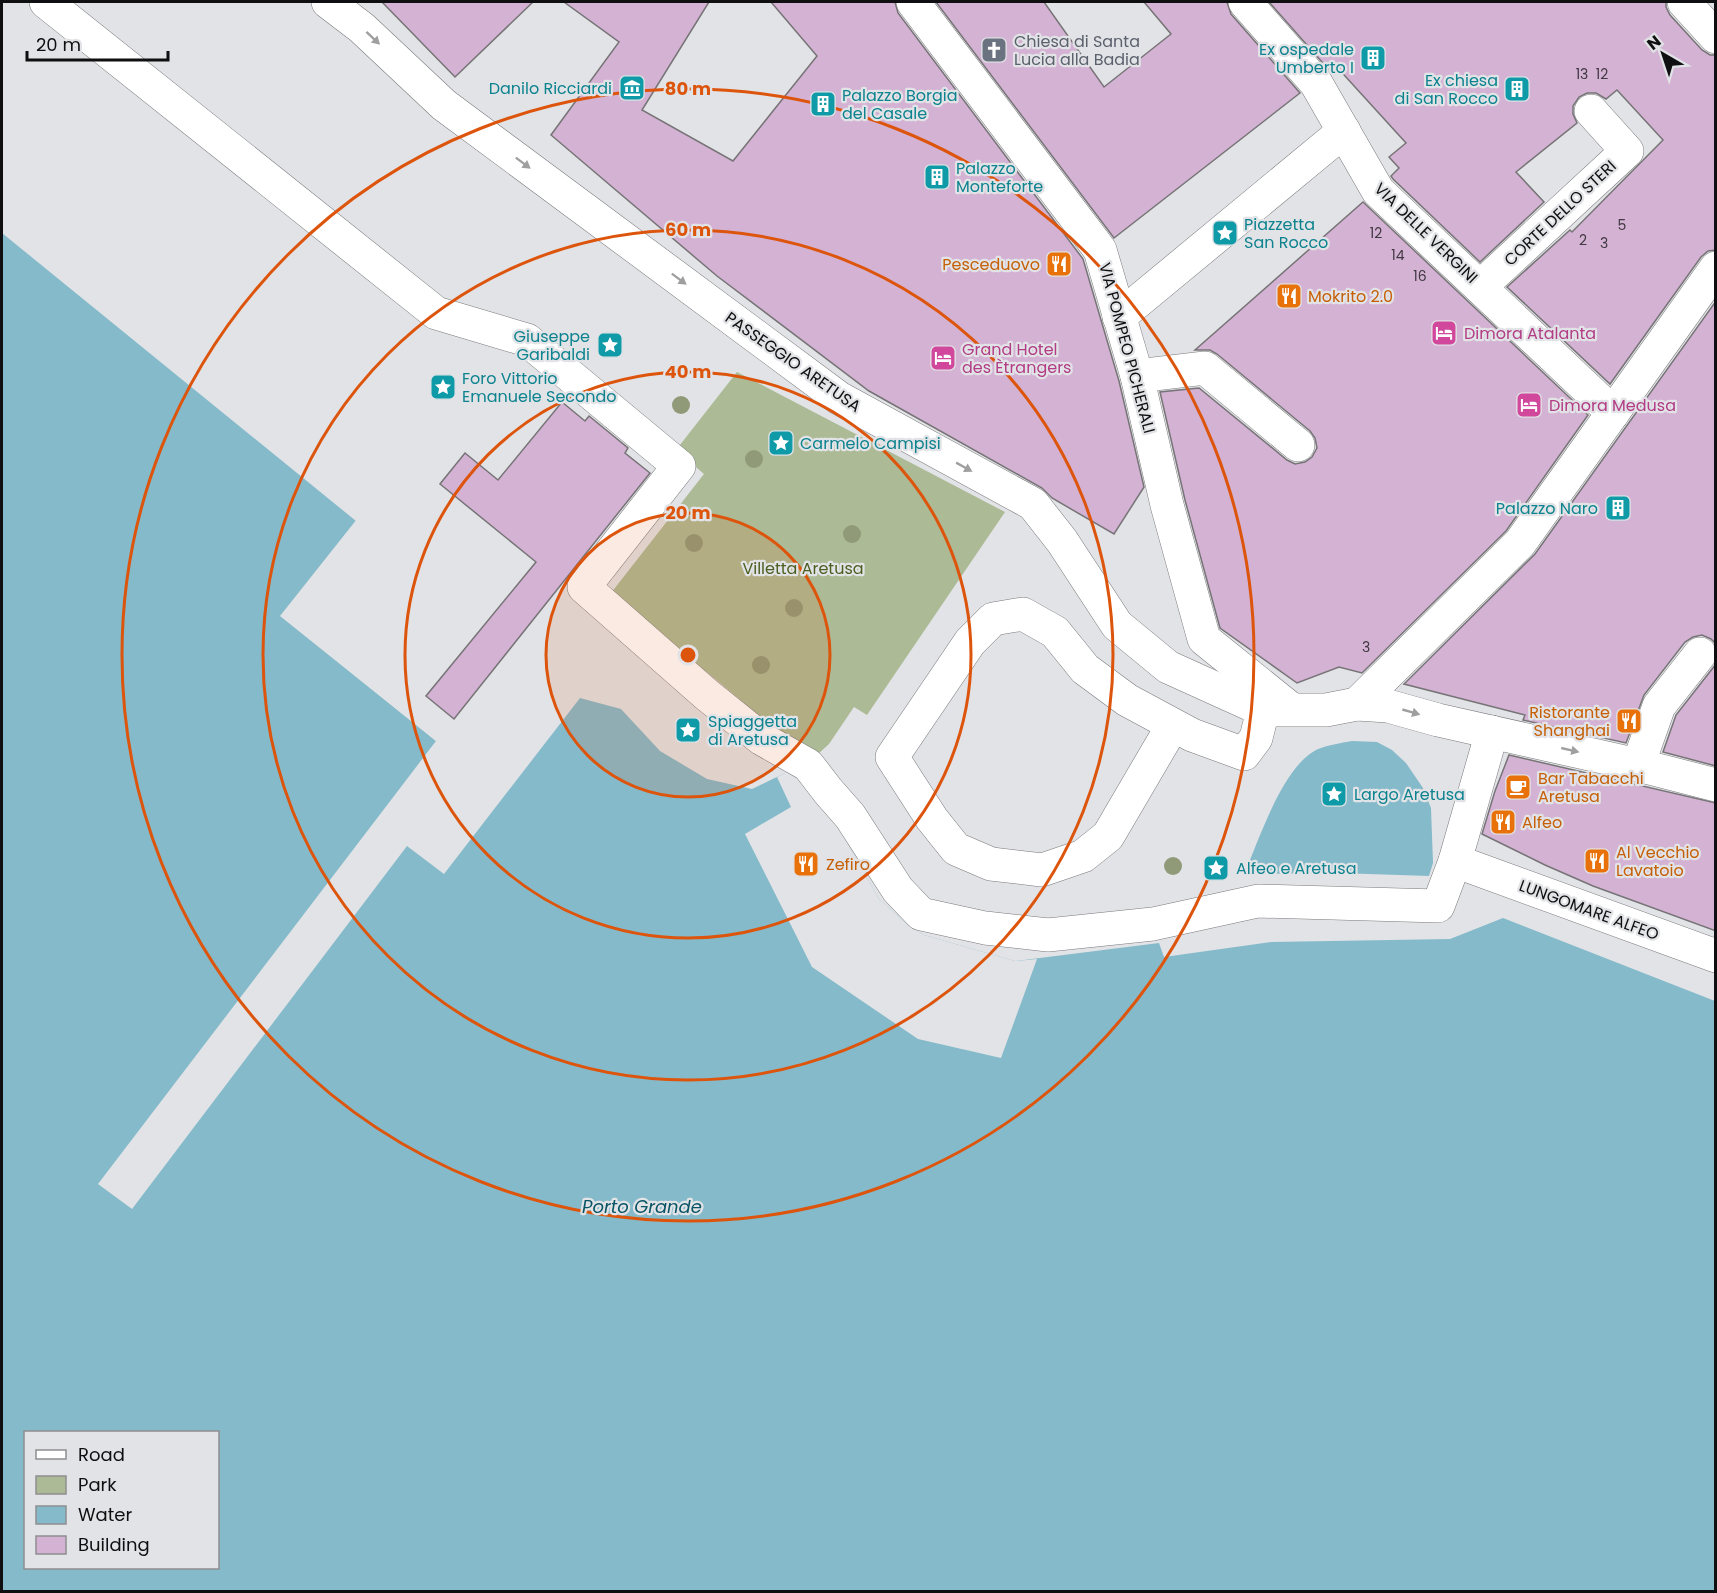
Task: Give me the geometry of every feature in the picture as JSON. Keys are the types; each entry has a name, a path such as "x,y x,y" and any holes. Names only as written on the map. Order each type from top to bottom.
{"street":[{"path":"46,2 435,313 526,340 678,466 584,587 707,695 762,739 808,765 850,816 898,890 921,914 986,928 1048,935 1153,924 1258,901 1438,906 1459,862 1503,734"},
{"name":"PASSEGGIO ARETUSA","path":"328,2 362,28 444,105 839,398 1033,504 1062,541 1117,625 1168,667 1277,709"},
{"name":"VIA POMPEO PICHERALI","path":"913,2 1100,250 1137,376 1167,505 1204,639 1277,709"},
{"name":"VIA DELLE VERGINI","path":"1245,2 1316,82 1378,191 1613,413"},
{"path":"1684,2 1716,37"},
{"name":"CORTE DELLO STERI","path":"1480,287 1627,151 1591,111"},
{"path":"1119,317 1344,131"},
{"path":"1357,704 1520,543 1715,269"},
{"path":"1137,376 1205,368 1298,445"},
{"path":"1173,725 1108,836 1083,856 1042,870 991,864 956,849 932,819 892,757 970,642 993,619 1023,614 1055,632 1085,669 1127,700 1192,735 1244,754 1277,709 1326,710 1357,704 1388,706 1438,720 1716,785"},
{"path":"1638,765 1659,706 1700,654"},
{"name":"LUNGOMARE ALFEO","path":"1459,862 1716,956"}],"green space":[{"name":"Villetta Aretusa","path":"737,372 1005,512 867,715 854,707 829,744 818,754 767,722 611,593 704,474 676,450"}],"water":[{"name":"Porto Grande","path":"2,233 356,521 281,616 436,741 98,1184 132,1209 407,846 444,874 580,698 621,709 660,751 707,779 752,789 787,772 797,779 807,771 879,899 908,925 924,935 1015,961 1159,943 1164,957 1271,942 1450,939 1503,918 1715,1001 1715,1591 2,1591"},
{"path":"1352,741 1377,742 1392,750 1406,763 1423,788 1431,808 1433,863 1429,876 1338,873 1244,874 1273,806 1292,772 1316,750"}],"pier":[{"path":"357,519 358,523 285,615 438,739 436,741 280,616"},
{"path":"807,771 879,899 908,925 924,935 1015,961 1037,959 1001,1058 918,1039 812,967 745,834 791,807 777,777 787,772 797,779"}],"building":[{"path":"382,2 533,2 455,77"},
{"path":"564,2 709,2 642,110 733,161 817,56 771,2 895,2 898,13 1083,259 1119,381 1144,487 1114,534 1052,498 1042,488 869,391 717,276 551,135 619,42"},
{"path":"936,2 1044,2 1104,87 1171,34 1144,2 1227,2 1231,14 1300,93 1114,238"},
{"path":"1269,2 1666,2 1670,15 1702,50 1710,55 1716,55 1716,250 1708,251 1701,257 1610,384 1507,287 1570,230 1572,232 1663,140 1617,90 1606,99 1596,93 1587,93 1579,97 1573,106 1573,114 1577,123 1516,172 1544,202 1480,262 1391,176 1399,168 1389,157 1406,143 1335,65 1329,70"},
{"path":"1363,202 1588,415 1506,531 1362,673 1339,667 1297,683 1220,628 1185,500 1160,392 1199,388 1287,460 1295,464 1305,462 1312,457 1317,448 1315,438 1310,431 1217,354 1210,350 1195,350"},
{"path":"1716,301 1716,644 1702,635 1685,642 1644,695 1626,743 1523,720 1525,715 1404,684 1535,554"},
{"path":"562,402 585,421 589,416 628,448 625,453 650,473 454,719 426,696 536,562 440,484 465,453 498,480"},
{"path":"1716,664 1716,766 1663,752 1676,715"},
{"path":"1509,755 1716,803 1716,931 1593,886 1482,834"}],"place":[{"name":"Chiesa di Santa Lucia alla Badia","path":"994,50"},
{"name":"Ex ospedale Umberto I","path":"1373,58"},
{"name":"Danilo Ricciardi","path":"632,88"},
{"name":"Ex chiesa di San Rocco","path":"1517,89"},
{"name":"Palazzo Borgia del Casale","path":"823,104"},
{"name":"Palazzo Monteforte","path":"937,177"},
{"name":"Piazzetta San Rocco","path":"1225,233"},
{"name":"Pesceduovo","path":"1059,264"},
{"name":"Mokrito 2.0","path":"1289,296"},
{"name":"Dimora Atalanta","path":"1444,333"},
{"name":"Giuseppe Garibaldi","path":"610,345"},
{"name":"Grand Hotel des Ètrangers","path":"943,358"},
{"name":"Foro Vittorio Emanuele Secondo","path":"443,387"},
{"name":"Dimora Medusa","path":"1529,405"},
{"name":"Carmelo Campisi","path":"781,443"},
{"name":"Palazzo Naro","path":"1618,508"},
{"name":"Ristorante Shanghai","path":"1629,721"},
{"name":"Spiaggetta di Aretusa","path":"688,730"},
{"name":"Bar Tabacchi Aretusa","path":"1518,787"},
{"name":"Largo Aretusa","path":"1334,794"},
{"name":"Alfeo","path":"1503,822"},
{"name":"Al Vecchio Lavatoio","path":"1597,861"},
{"name":"Zefiro","path":"806,864"},
{"name":"Alfeo e Aretusa","path":"1216,868"}]}
